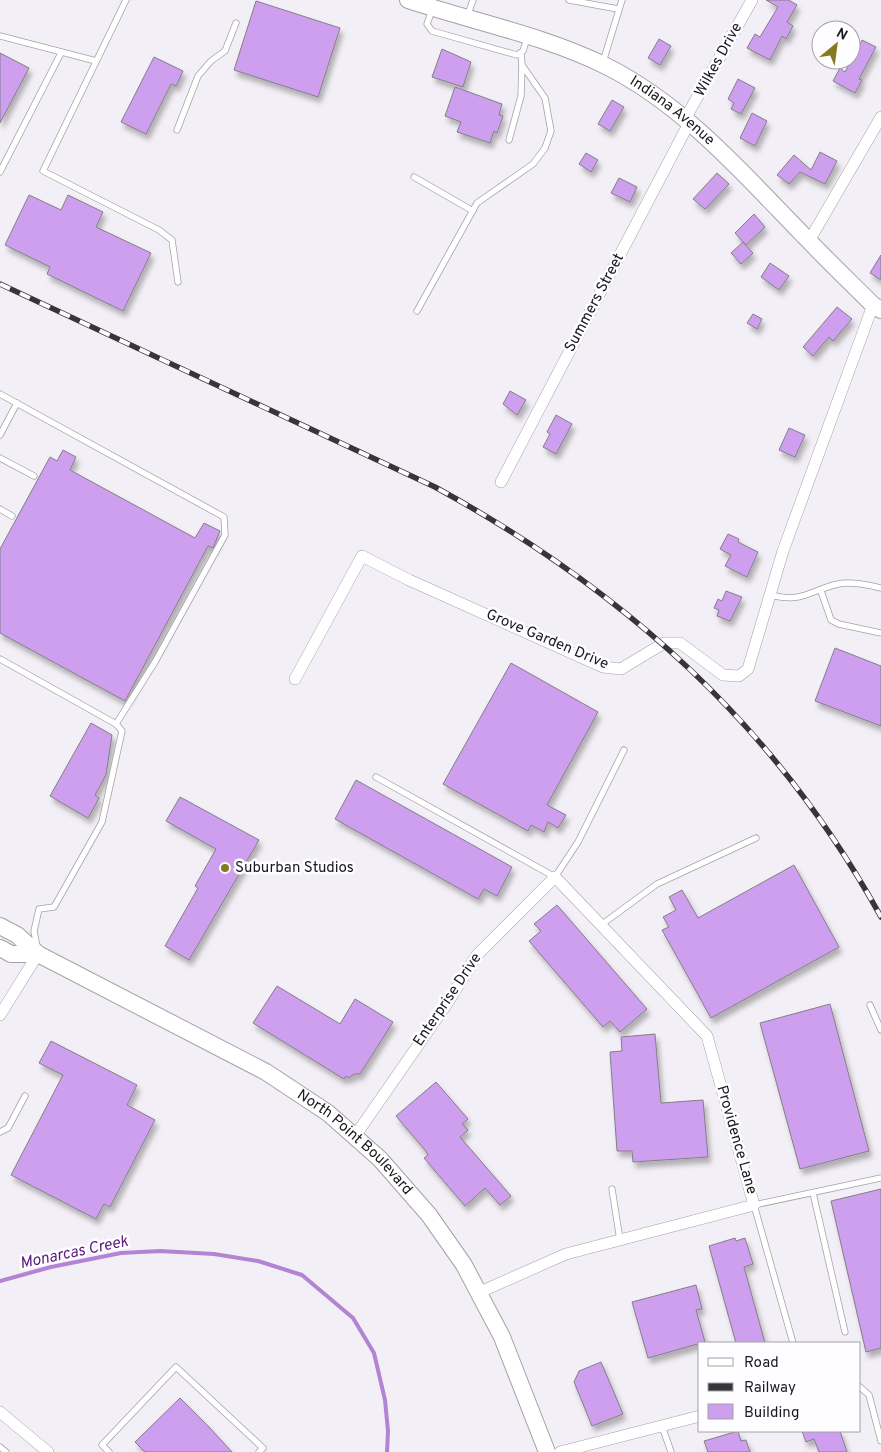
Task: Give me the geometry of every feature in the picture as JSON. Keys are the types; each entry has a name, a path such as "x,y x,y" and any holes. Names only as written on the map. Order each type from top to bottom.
{"main road":[{"name":"Indiana Avenue","path":"422,3 466,18 527,35 602,64 641,87 687,121 760,188 809,241 877,307"},
{"name":"North Point Boulevard","path":"0,926 17,935 38,954 266,1072 306,1097 355,1136 429,1215 445,1236 480,1292 502,1337 547,1452"},
{"name":"North Point Boulevard","path":"0,948 11,954 38,954"}],"street":[{"name":"Wilkes Drive","path":"687,121 752,0"},
{"path":"809,241 881,117"},
{"name":"Summers Street","path":"501,482 687,121"},
{"name":"Grove Garden Drive","path":"295,679 362,556 418,584 603,666 621,669 664,643 680,643 723,675 739,676 748,670 786,542 877,307"},
{"name":"Providence Lane","path":"480,1292 566,1254 754,1205 707,1036 555,877"},
{"name":"Enterprise Drive","path":"355,1136 446,1005 477,956 555,877"},
{"path":"0,1015 38,954"},
{"path":"0,1412 48,1452"},
{"path":"560,1452 698,1417"}],"lane":[{"path":"126,0 43,171 159,230 172,240 178,282"},
{"path":"466,18 473,0"},
{"path":"569,0 618,9"},
{"path":"602,64 622,0"},
{"path":"422,3 427,24 432,31 517,55 521,54"},
{"path":"177,130 198,76 212,61 226,51 236,23"},
{"path":"509,140 521,96 521,54 527,35"},
{"path":"0,36 96,62"},
{"path":"0,172 61,53"},
{"path":"417,311 477,203 533,164 545,148 551,131 545,98 522,65"},
{"path":"414,177 473,211"},
{"path":"0,394 224,517 225,535 155,662 116,724"},
{"path":"0,435 16,404"},
{"path":"0,458 34,476"},
{"path":"0,509 12,516"},
{"path":"770,594 788,599 840,583 881,588"},
{"path":"821,590 831,620 839,624 881,634"},
{"path":"0,659 116,724 122,731 102,822 54,907 39,909 34,932 38,954"},
{"path":"376,777 555,877 578,842 624,750"},
{"path":"601,925 657,884 756,838"},
{"path":"870,1005 881,1030"},
{"path":"0,1132 8,1128 25,1096"},
{"path":"793,1342 754,1205 881,1178"},
{"path":"612,1189 620,1240"},
{"path":"813,1193 845,1332"},
{"path":"109,1452 102,1445 176,1368 263,1448 259,1452"},
{"path":"861,1388 869,1395 881,1442"},
{"path":"662,1426 671,1452"},
{"path":"0,1447 6,1452"}],"building":[{"path":"766,0 789,0 797,5 787,22 793,26 786,39 782,36 770,60 747,48 755,34 760,37 778,7"},
{"path":"256,1 340,28 318,97 234,70"},
{"path":"659,39 671,46 660,65 648,58"},
{"path":"862,40 876,47 859,79 862,80 855,93 833,81 839,70 845,72 846,70 861,70"},
{"path":"442,49 471,62 463,87 432,77"},
{"path":"0,53 29,68 0,123"},
{"path":"154,57 183,71 176,86 171,84 146,134 121,122"},
{"path":"738,79 755,88 741,114 731,109 734,103 728,99"},
{"path":"455,87 502,104 499,115 503,116 497,133 494,131 490,143 457,132 461,122 445,116"},
{"path":"612,100 624,107 610,131 598,124"},
{"path":"752,113 767,121 755,146 740,138"},
{"path":"820,152 837,161 825,184 800,172 789,184 777,175 794,155 811,170"},
{"path":"586,153 598,160 591,172 579,164"},
{"path":"717,173 729,184 705,209 693,199"},
{"path":"619,178 637,187 630,202 611,193"},
{"path":"29,195 61,210 68,195 103,212 96,227 151,253 123,311 47,274 50,267 5,245"},
{"path":"754,214 765,227 746,245 735,233"},
{"path":"743,242 753,253 741,264 731,253"},
{"path":"881,255 881,280 870,273"},
{"path":"770,263 789,276 779,290 761,277"},
{"path":"837,307 852,319 833,341 829,337 813,356 803,347"},
{"path":"753,314 762,319 757,329 747,323"},
{"path":"510,391 526,400 517,415 503,404"},
{"path":"556,415 572,424 556,454 543,447 550,434 547,432"},
{"path":"789,428 805,435 795,457 779,450"},
{"path":"63,450 76,457 70,470 195,538 204,523 220,531 213,548 208,546 125,701 0,633 0,549 50,457 57,461"},
{"path":"728,534 739,539 738,542 758,552 747,577 725,566 731,555 720,549"},
{"path":"726,591 742,597 730,621 717,616 719,610 714,608 718,599 722,601"},
{"path":"835,648 881,666 881,726 815,701"},
{"path":"511,663 598,712 547,805 566,815 558,828 548,822 544,832 531,825 528,831 443,784"},
{"path":"91,723 112,735 106,775 95,795 99,798 88,818 50,796"},
{"path":"356,780 512,867 497,896 484,889 478,899 335,819"},
{"name":"Suburban Studios","path":"180,797 259,840 189,960 165,946 198,888 195,886 216,849 166,821"},
{"path":"794,865 839,947 711,1018 662,930 669,927 663,917 676,910 669,897 682,890 698,918"},
{"path":"557,905 647,1009 620,1032 610,1021 603,1027 529,941 541,931 534,924"},
{"path":"277,986 340,1024 355,999 393,1022 360,1074 354,1074 349,1078 346,1076 344,1079 253,1023"},
{"path":"830,1004 869,1151 800,1169 760,1023"},
{"path":"655,1034 661,1103 703,1100 708,1157 633,1162 632,1151 617,1151 610,1052 622,1051 621,1037"},
{"path":"51,1041 137,1085 127,1105 155,1120 110,1207 104,1204 96,1219 11,1175 63,1075 39,1063"},
{"path":"436,1082 468,1119 462,1124 468,1130 460,1137 511,1196 500,1205 485,1188 465,1206 424,1158 428,1155 425,1150 396,1116"},
{"path":"881,1189 881,1348 866,1352 831,1201"},
{"path":"735,1238 736,1241 745,1238 753,1264 744,1267 765,1342 736,1342 709,1246"},
{"path":"696,1285 702,1309 696,1310 705,1342 698,1342 698,1344 648,1358 632,1302"},
{"path":"601,1362 623,1414 592,1426 574,1382 579,1371"},
{"path":"180,1398 232,1452 145,1452 135,1442"},
{"path":"738,1432 741,1441 746,1440 750,1452 708,1452 704,1441"},
{"path":"802,1432 840,1432 847,1452 819,1452 814,1439 806,1442"}],"waterway":[{"name":"Monarcas Creek","path":"0,1281 51,1267 121,1253 160,1251 214,1254 258,1261 302,1275 353,1318 374,1353 385,1400 388,1431 387,1452"}],"railway":[{"path":"0,284 435,487 504,528 570,571 632,618 690,669 744,724 794,784 839,848 881,917"}],"place":[{"name":"Suburban Studios","path":"225,868"}]}
